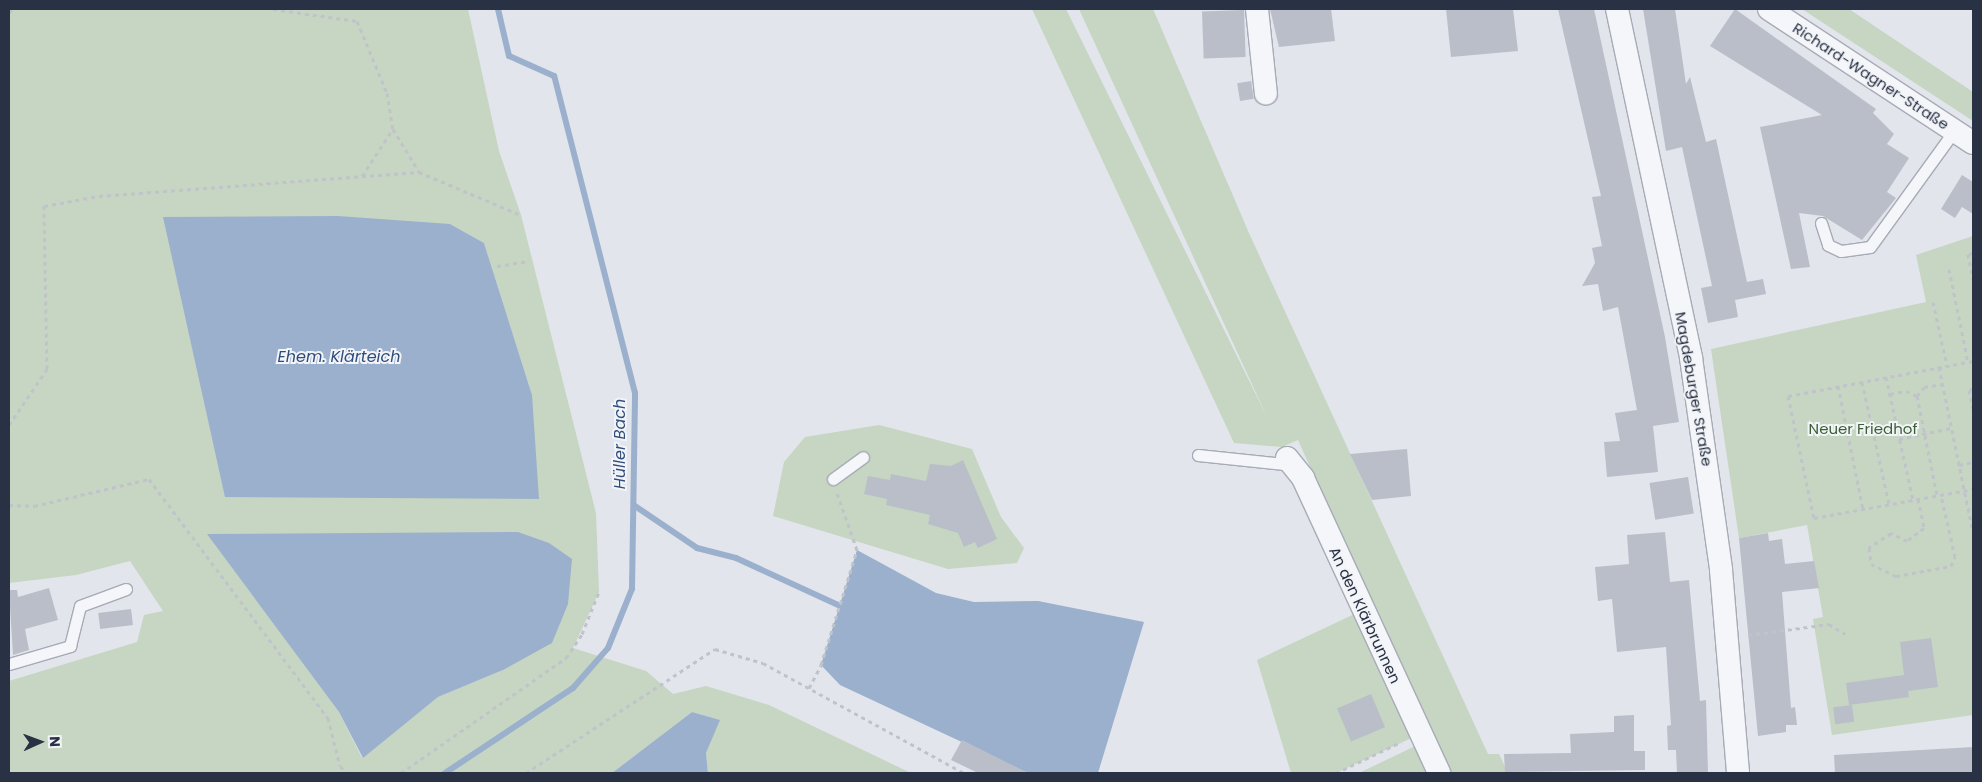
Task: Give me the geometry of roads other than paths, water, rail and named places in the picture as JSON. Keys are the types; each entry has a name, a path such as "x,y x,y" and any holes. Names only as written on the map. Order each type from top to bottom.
{"street":[{"path":"1257,9 1266,94"},
{"name":"Magdeburger Straße","path":"1617,9 1691,358 1728,637 1738,773"},
{"name":"Richard-Wagner-Straße","path":"1769,9 1973,143"},
{"name":"An den Klärbrunnen","path":"1290,462 1303,478 1439,773"}],"lane":[{"path":"1821,223 1828,245 1841,251 1870,248 1954,131"},
{"path":"1198,455 1290,462"},
{"path":"832,479 863,457"},
{"path":"9,664 70,646 80,606 126,589"}],"water":[{"name":"Ehem. Klärteich","path":"338,216 450,224 484,243 532,395 539,499 225,497 163,217"},
{"path":"518,532 549,543 572,559 568,604 552,643 503,670 438,697 363,758 339,712 207,534"},
{"path":"857,550 936,593 974,602 1038,601 1144,622 1098,773 1028,773 840,685 821,665"},
{"path":"692,712 720,720 706,753 708,773 612,773"}],"waterway":[{"name":"Hüller Bach","path":"445,773 573,688 608,648 632,589 635,393 554,76 509,56 498,9"},
{"path":"635,506 697,548 736,558 847,609"}],"park label":[{"name":"Neuer Friedhof","path":"1863,429"}]}
